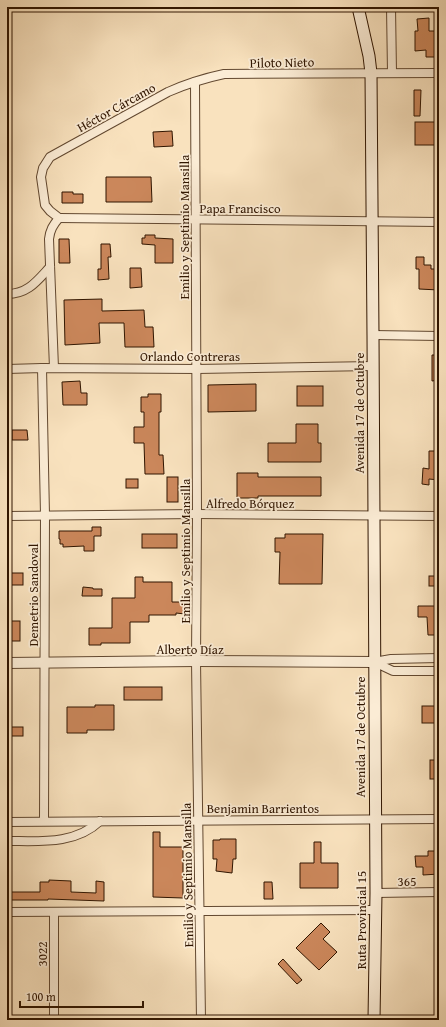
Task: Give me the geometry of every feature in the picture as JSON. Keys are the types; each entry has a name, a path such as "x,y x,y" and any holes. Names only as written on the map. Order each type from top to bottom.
{"main road":[{"name":"Avenida 17 de Octubre","path":"358,7 369,56 370,73 373,335 375,820"},
{"name":"Ruta Provincial 15","path":"374,1020 376,893 375,820"}],"street":[{"path":"391,7 392,73"},
{"name":"Piloto Nieto","path":"195,82 224,74 439,73"},
{"name":"Héctor Cárcamo","path":"59,218 45,205 41,177 43,168 50,157 168,92 195,82"},
{"name":"Emilio y Septimio Mansilla","path":"195,82 197,368 196,662 201,1020"},
{"path":"54,368 49,239 53,225 59,218"},
{"name":"Papa Francisco","path":"59,218 439,222"},
{"path":"7,301 17,293 31,287 50,267"},
{"path":"7,294 17,293"},
{"path":"373,335 439,336"},
{"name":"Orlando Contreras","path":"7,369 373,366"},
{"name":"Demetrio Sandoval","path":"42,368 45,515 44,821"},
{"name":"Alfredo Bórquez","path":"7,516 197,514 439,516"},
{"path":"374,662 391,659 439,658"},
{"path":"374,662 393,671 439,671"},
{"name":"Alberto Díaz","path":"7,663 374,662"},
{"name":"Benjamin Barrientos","path":"7,822 439,820"},
{"path":"7,841 56,840 78,836 92,828 100,821"},
{"name":"365","path":"376,893 439,892"},
{"path":"7,912 375,910"},
{"name":"3022","path":"54,912 54,1020"}],"building":[{"path":"429,18 429,31 439,31 439,57 426,57 426,50 415,51 415,31 418,31 417,19"},
{"path":"414,90 421,90 420,116 414,116"},
{"path":"415,122 439,122 439,145 415,145"},
{"path":"172,131 173,146 154,147 153,132"},
{"path":"106,177 151,177 152,202 106,202"},
{"path":"62,192 83,194 83,203 62,203"},
{"path":"145,235 155,235 155,238 173,239 173,263 155,263 155,245 142,244 142,238 145,238"},
{"path":"59,239 69,239 70,263 59,263"},
{"path":"101,244 110,244 111,257 108,257 109,279 98,280 98,269 101,269"},
{"path":"416,257 424,257 424,265 431,265 431,269 439,269 439,290 419,289 419,269 416,269"},
{"path":"130,268 141,268 142,287 130,288"},
{"path":"102,299 102,311 144,310 145,327 153,327 154,347 125,347 124,323 99,323 100,343 65,345 64,300"},
{"path":"432,355 439,355 439,380 432,381"},
{"path":"80,381 81,393 87,393 87,405 63,405 62,382"},
{"path":"256,384 256,411 208,412 208,385"},
{"path":"297,386 323,386 323,406 297,406"},
{"path":"148,394 161,394 161,412 159,412 159,455 163,455 164,474 145,474 144,443 134,443 134,427 144,427 144,412 141,412 141,397 148,397"},
{"path":"296,424 318,424 318,443 321,443 321,462 268,462 268,443 296,443"},
{"path":"12,430 27,430 28,440 12,440"},
{"path":"429,451 439,451 439,480 429,479 429,485 422,484 423,468 429,469"},
{"path":"237,473 258,473 258,477 321,477 321,496 258,496 258,498 237,498"},
{"path":"167,477 178,477 178,502 167,502"},
{"path":"126,479 138,479 138,488 126,488"},
{"path":"92,527 101,527 101,536 94,536 94,551 84,551 84,546 63,547 63,544 60,544 59,531 92,531"},
{"path":"142,534 177,534 177,548 142,548"},
{"path":"285,534 323,534 322,584 279,584 280,552 275,552 275,538 285,538"},
{"path":"7,573 23,573 23,585 7,585"},
{"path":"429,576 439,576 439,586 429,586"},
{"path":"135,577 143,577 143,582 172,582 172,602 185,602 185,614 176,613 176,615 149,615 149,622 130,622 130,643 101,643 101,645 89,645 89,628 112,628 112,598 135,598"},
{"path":"83,587 102,589 102,596 82,596"},
{"path":"418,606 439,606 439,635 428,635 427,617 418,617"},
{"path":"7,621 20,621 20,641 7,641"},
{"path":"124,687 162,687 162,700 124,700"},
{"path":"95,705 114,705 114,730 87,730 87,733 67,733 67,707 95,707"},
{"path":"422,706 439,706 439,723 422,723"},
{"path":"7,727 23,727 23,736 7,736"},
{"path":"430,760 439,760 439,779 430,779"},
{"path":"153,832 160,832 160,847 183,847 183,898 153,897"},
{"path":"236,839 236,859 233,859 232,873 216,871 217,859 213,859 213,840"},
{"path":"314,842 321,842 321,863 338,863 338,888 300,888 300,863 314,863"},
{"path":"428,851 435,851 435,856 439,856 439,874 423,875 423,867 416,867 415,856 428,856"},
{"path":"49,880 71,881 71,892 96,893 96,881 104,882 104,901 48,899 7,900 7,892 40,892 40,882 49,882"},
{"path":"264,882 272,882 273,899 264,899"},
{"path":"321,923 330,932 323,939 337,952 319,970 296,948"},
{"path":"283,959 302,980 297,984 278,964"}]}
